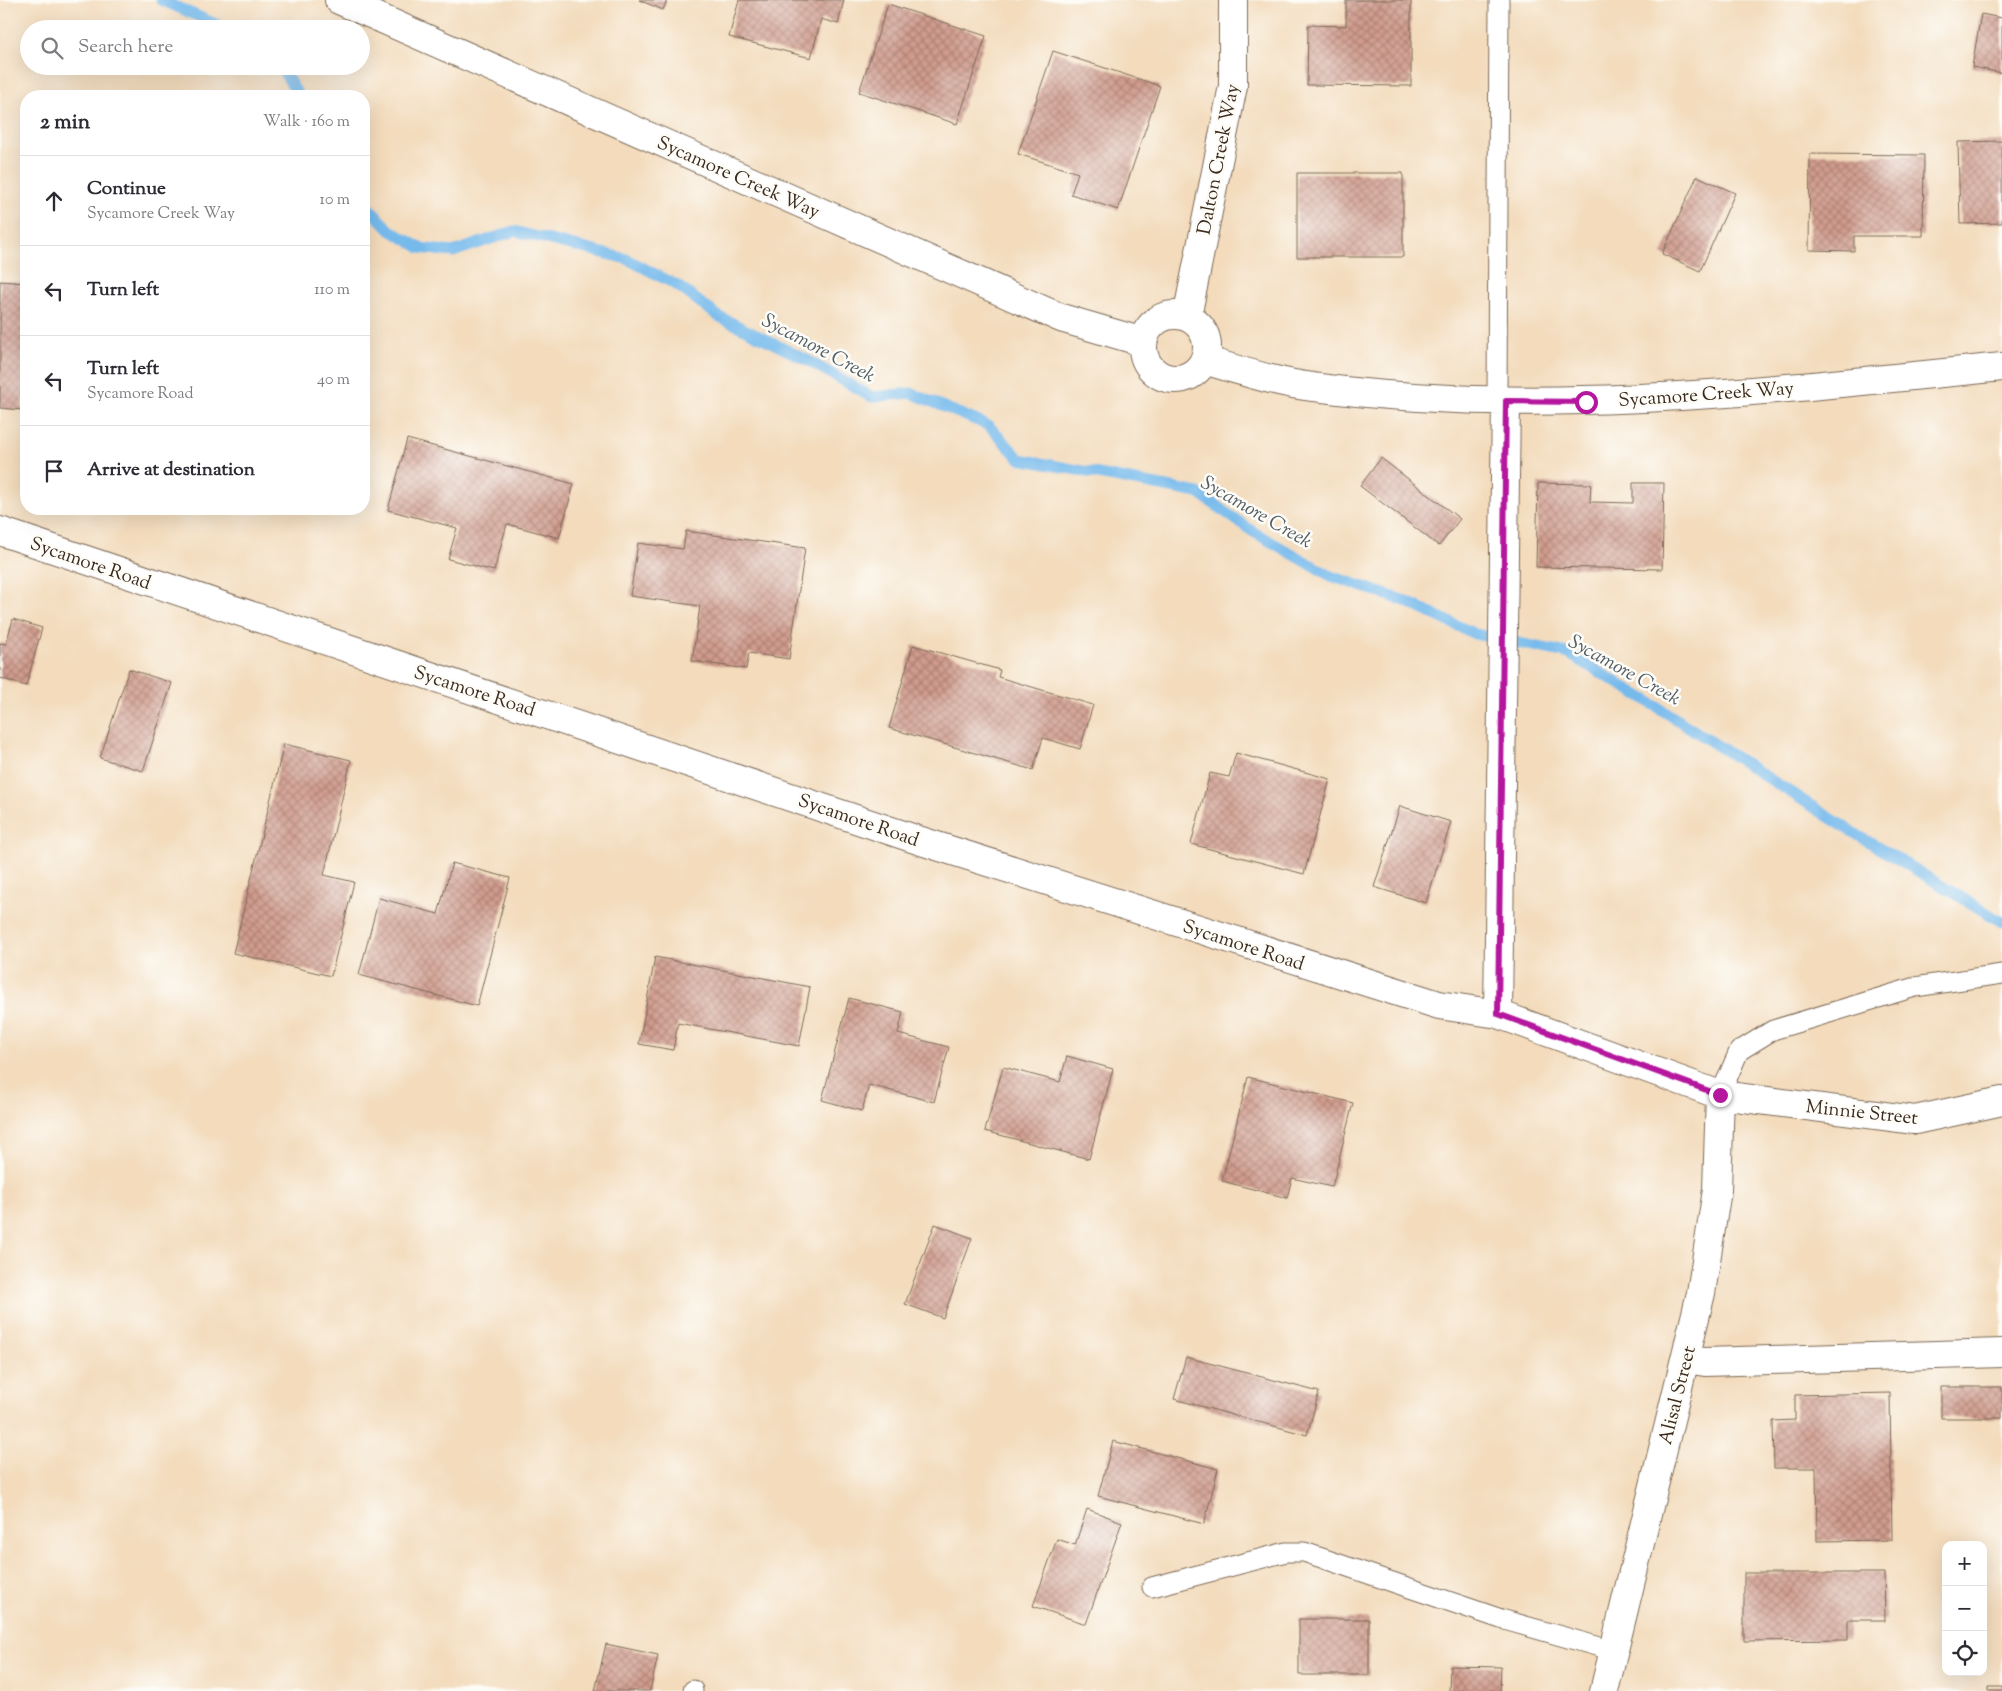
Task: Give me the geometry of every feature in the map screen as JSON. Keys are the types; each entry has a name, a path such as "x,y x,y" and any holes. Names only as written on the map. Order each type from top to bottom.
{"street":[{"name":"Sycamore Creek Way","path":"339,0 1061,318 1143,342"},
{"name":"Dalton Creek Way","path":"1186,317 1233,86 1233,0"},
{"path":"1174,315 1186,317 1197,324 1206,340 1204,360 1195,371 1184,377 1165,377 1149,366 1143,354 1145,335 1156,320 1174,315"},
{"name":"Sycamore Creek Way","path":"1204,360 1311,387 1449,400 1586,402 1754,392 2002,367"},
{"path":"1498,1014 1503,615 1502,401"},
{"name":"Sycamore Road","path":"0,531 936,846 1439,1005 1498,1014 1720,1095"},
{"name":"Minnie Street","path":"1720,1095 1915,1120 2002,1101"},
{"name":"Alisal Street","path":"1604,1691 1701,1293 1717,1190 1720,1095"},
{"path":"1684,1359 1705,1362 2002,1353"}],"lane":[{"path":"1499,0 1502,401"},
{"path":"1720,1095 1739,1051 1773,1030 1915,987 2002,974"},
{"path":"1152,1587 1286,1552 1304,1552 1501,1619 1614,1651"}],"building":[{"path":"639,0 667,0 663,10"},
{"path":"739,0 844,0 838,24 821,19 811,58 729,37"},
{"path":"1346,0 1411,0 1411,86 1307,85 1308,25 1346,26"},
{"path":"888,4 986,36 957,124 859,92"},
{"path":"1981,14 2002,18 2002,73 1972,67"},
{"path":"1053,51 1160,86 1118,210 1071,194 1078,173 1018,154"},
{"path":"2002,141 2002,223 1960,224 1958,142"},
{"path":"1810,154 1924,155 1923,236 1854,236 1854,251 1809,250"},
{"path":"1297,173 1403,173 1403,257 1297,257"},
{"path":"1697,176 1735,193 1700,271 1662,254"},
{"path":"0,281 20,283 20,410 0,408"},
{"path":"407,439 574,484 559,538 507,524 494,571 448,559 457,528 388,510"},
{"path":"1381,458 1460,519 1439,546 1360,486"},
{"path":"1538,483 1591,484 1590,502 1633,503 1633,483 1664,483 1662,569 1536,567"},
{"path":"686,531 805,548 789,659 749,653 746,669 692,661 700,606 630,596 638,543 683,549"},
{"path":"13,619 42,628 26,686 0,678 0,643 6,644"},
{"path":"913,645 1000,670 998,677 1093,705 1080,749 1043,738 1033,770 889,728"},
{"path":"129,669 172,683 143,771 100,758"},
{"path":"284,744 351,760 324,875 354,882 331,976 233,953"},
{"path":"1236,753 1330,779 1304,874 1191,844 1210,773 1229,777"},
{"path":"1400,806 1451,822 1426,903 1374,887"},
{"path":"452,863 510,878 477,1006 359,975 379,898 438,914"},
{"path":"655,957 810,987 799,1046 678,1023 673,1050 639,1044"},
{"path":"849,998 903,1012 898,1034 949,1047 934,1102 869,1085 862,1111 822,1100"},
{"path":"1067,1056 1113,1069 1089,1159 985,1131 1003,1067 1060,1082"},
{"path":"1248,1077 1353,1103 1332,1187 1292,1178 1287,1198 1222,1181"},
{"path":"935,1224 972,1238 943,1318 905,1304"},
{"path":"1186,1357 1319,1392 1307,1435 1174,1399"},
{"path":"1941,1387 2002,1387 2002,1418 1941,1418"},
{"path":"1890,1393 1892,1540 1817,1541 1816,1468 1774,1468 1773,1421 1795,1420 1795,1395"},
{"path":"1113,1441 1218,1469 1204,1524 1098,1496"},
{"path":"1087,1509 1122,1522 1086,1624 1033,1606 1057,1539 1075,1545"},
{"path":"1744,1573 1884,1573 1885,1620 1848,1620 1848,1640 1744,1641"},
{"path":"1299,1619 1369,1619 1369,1675 1299,1675"},
{"path":"606,1644 658,1655 650,1691 595,1691"},
{"path":"1450,1666 1501,1667 1500,1691 1449,1691"},
{"path":"1989,1687 2002,1687 2002,1691 1989,1691"}],"waterway":[{"name":"Sycamore Creek","path":"161,0 207,20"},
{"name":"Sycamore Creek","path":"286,75 295,90"},
{"name":"Sycamore Creek","path":"370,209 390,230 420,248 453,252 514,231 627,259 678,286 718,316 807,360 872,397 911,393 989,426 1020,459 1198,493 1252,531 1331,576 1405,601 1475,634 1567,653 1645,699 1846,828 2002,922"}],"route":[{"path":"1586,402 1506,401 1498,1014 1720,1095"}]}
